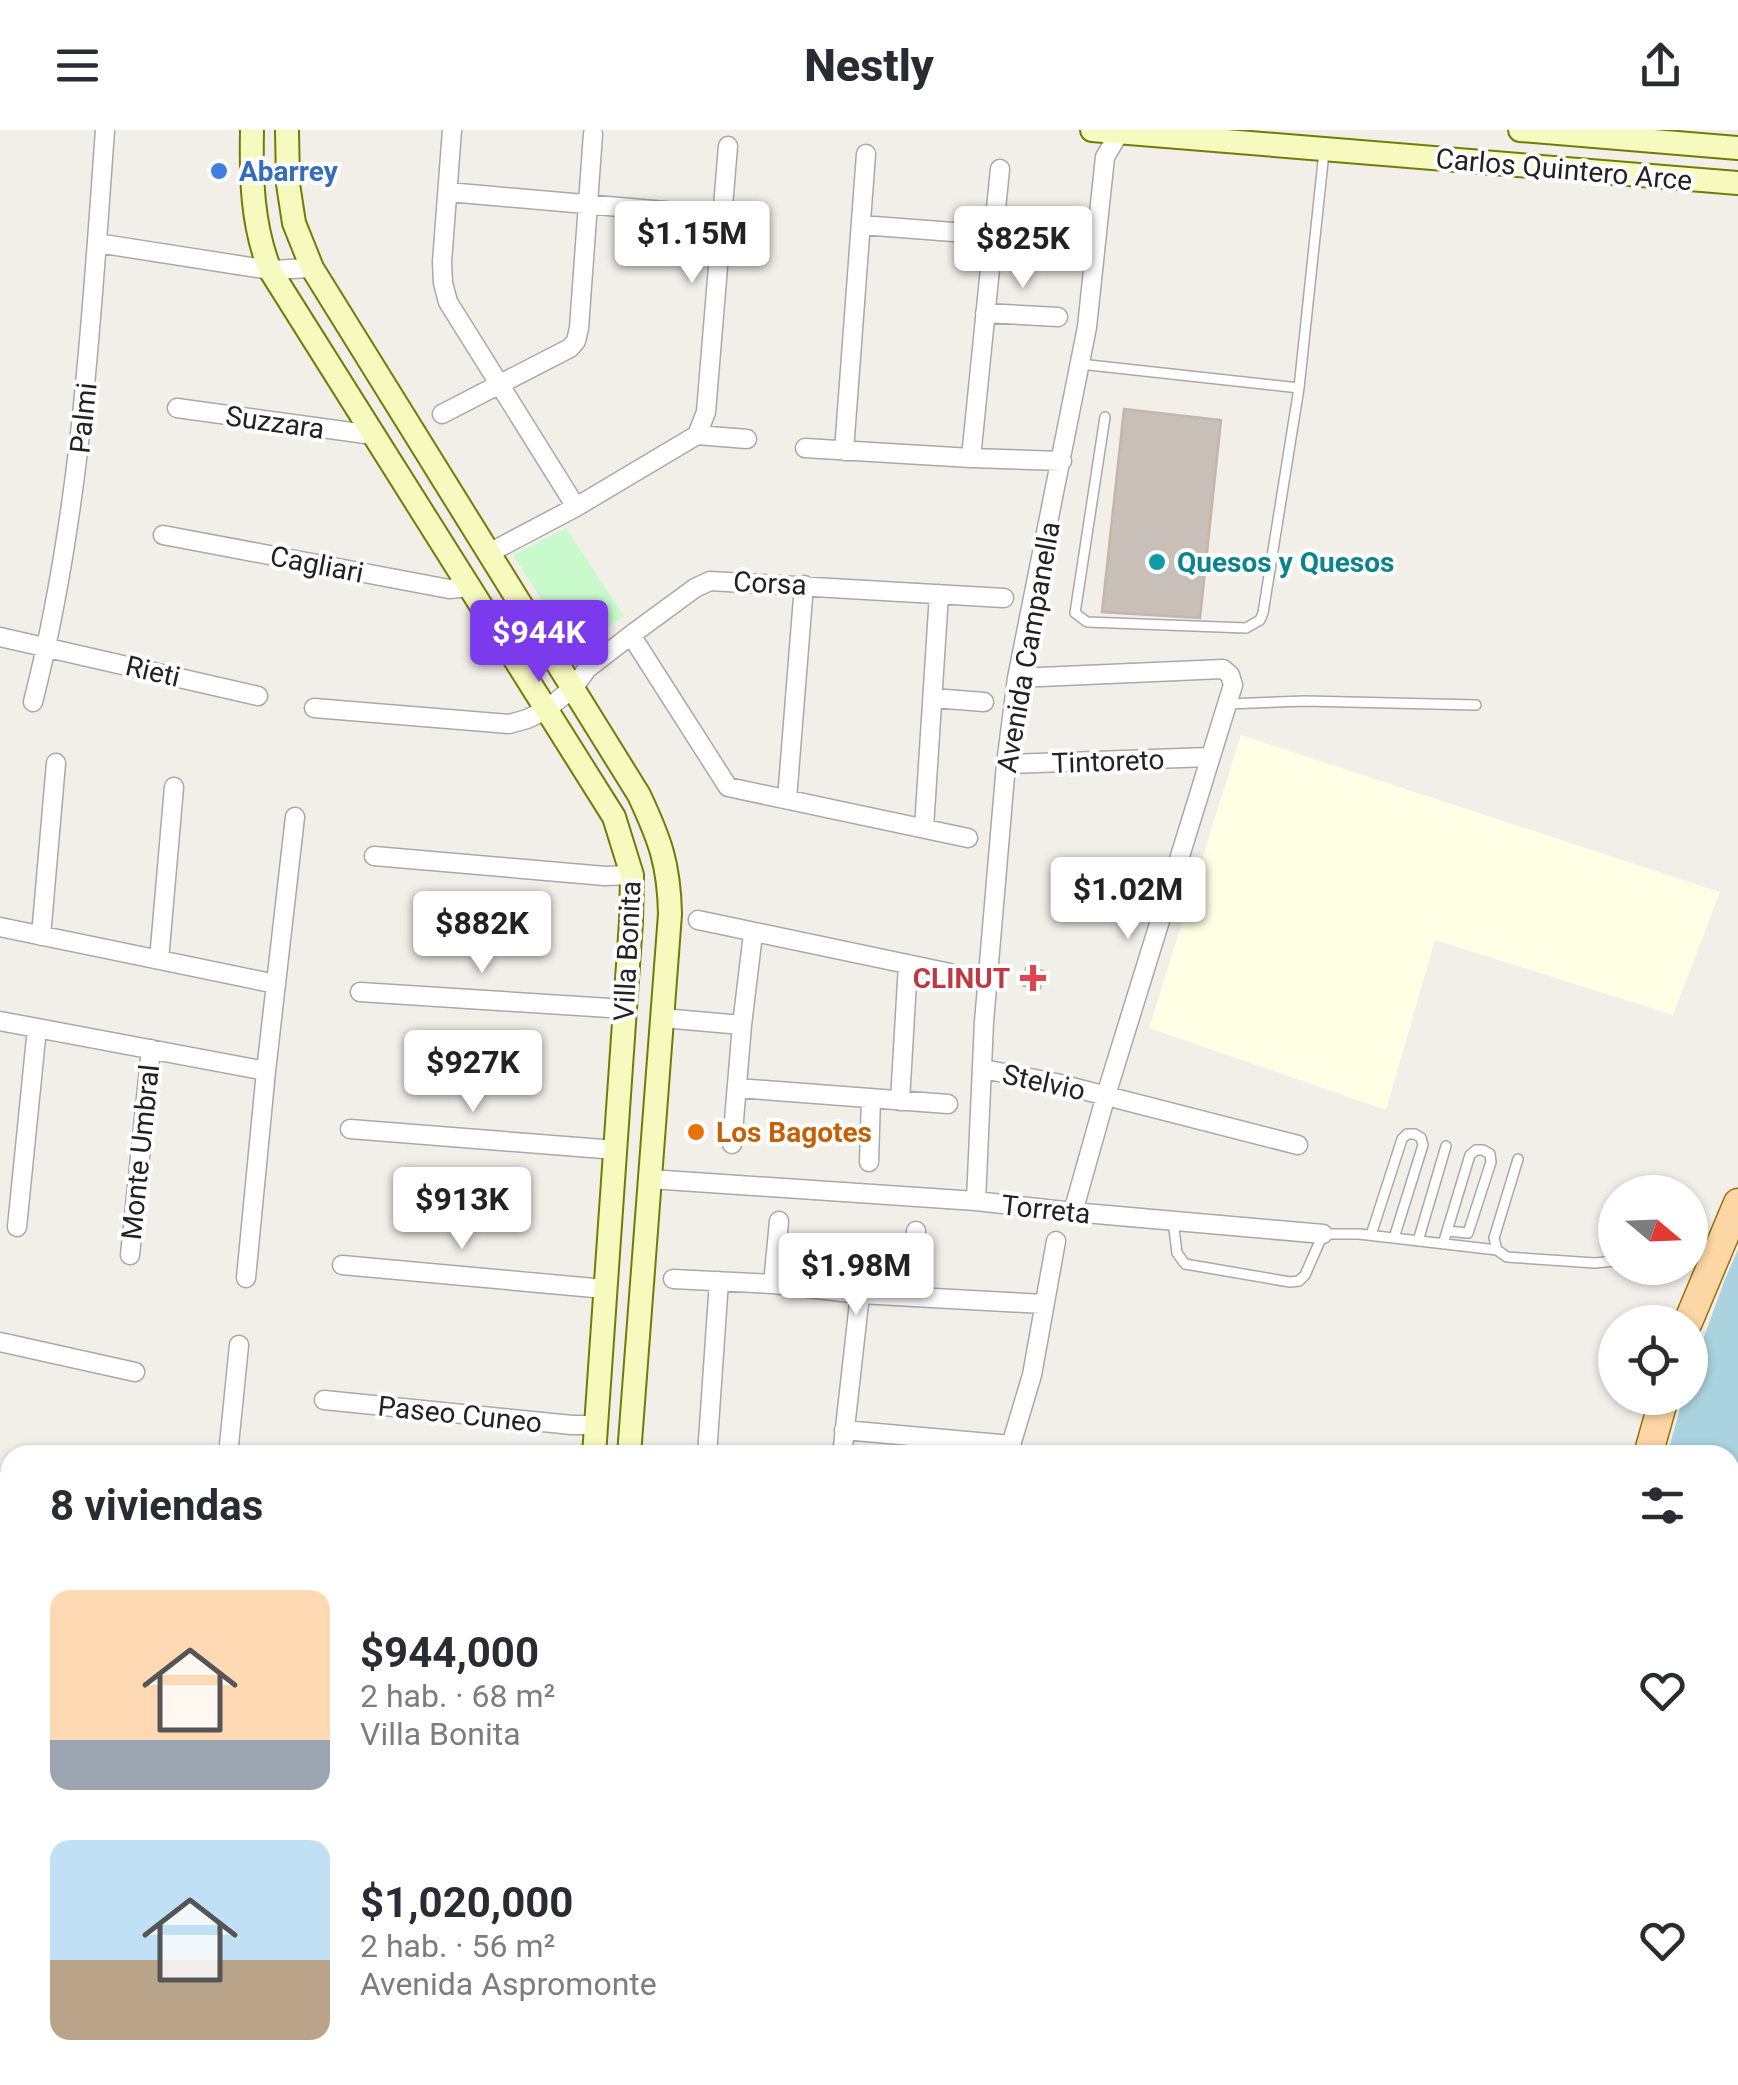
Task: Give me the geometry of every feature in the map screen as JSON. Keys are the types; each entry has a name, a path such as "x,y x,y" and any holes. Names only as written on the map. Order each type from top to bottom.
{"main road":[{"path":"1708,1247 1738,1203"},
{"path":"1651,1445 1659,1415"}],"street":[{"name":"Palmi","path":"33,702 48,646 78,463 105,130"},
{"name":"Villa Bonita","path":"252,130 252,197 270,270 614,817 632,875 595,1445"},
{"name":"Villa Bonita","path":"287,130 288,184 294,223 312,268 639,795 665,859 670,914 630,1445"},
{"path":"452,130 442,262 448,302 576,507"},
{"name":"Carlos Quintero Arce","path":"1094,130 1738,183"},
{"name":"Avenida Campanella","path":"1094,130 1105,157"},
{"name":"Carlos Quintero Arce","path":"1520,130 1738,148"},
{"path":"1522,166 1528,130"},
{"name":"Avenida Campanella","path":"976,1201 990,944 1017,678 1087,326 1105,157 1122,131"},
{"path":"442,414 570,348 576,341 593,134"},
{"path":"697,435 706,412 728,146"},
{"path":"844,451 866,154"},
{"path":"971,458 1000,169"},
{"path":"448,192 722,216"},
{"path":"861,225 993,235"},
{"path":"96,244 270,270 312,268"},
{"path":"985,313 1058,317"},
{"name":"Suzzara","path":"177,408 373,436"},
{"path":"489,553 697,435 747,439"},
{"path":"805,448 1062,460"},
{"name":"Cagliari","path":"163,535 449,589 471,587"},
{"name":"Corsa","path":"546,710 631,635 703,583 720,580 1004,598"},
{"path":"787,799 804,585"},
{"path":"924,828 940,594"},
{"path":"631,635 724,783 736,790 968,838"},
{"name":"Rieti","path":"0,637 258,696"},
{"path":"1017,678 1223,670 1230,675 1232,685 1073,1212"},
{"path":"933,698 984,702"},
{"path":"314,708 509,724 546,710"},
{"name":"Tintoreto","path":"1006,764 1210,758"},
{"path":"41,936 56,763"},
{"path":"159,960 174,787"},
{"path":"246,1278 295,817"},
{"path":"374,856 632,875"},
{"path":"698,920 950,973"},
{"path":"0,927 276,984"},
{"path":"732,1144 753,934"},
{"path":"900,1100 908,964"},
{"path":"360,992 625,1008"},
{"path":"662,1018 742,1025"},
{"path":"0,1021 266,1070"},
{"path":"17,1227 37,1028"},
{"name":"Monte Umbral","path":"130,1254 150,1049"},
{"name":"Stelvio","path":"983,1070 1056,1083 1298,1144"},
{"path":"737,1088 948,1104"},
{"path":"869,1162 871,1098"},
{"path":"350,1129 616,1150"},
{"name":"Torreta","path":"650,1179 976,1201 1322,1234"},
{"path":"773,1284 779,1221"},
{"path":"910,1296 916,1230"},
{"path":"1011,1445 1032,1376 1056,1242"},
{"path":"342,1265 605,1289"},
{"path":"673,1279 1043,1304"},
{"path":"708,1445 719,1281"},
{"path":"843,1445 860,1294"},
{"path":"0,1342 135,1372"},
{"path":"229,1445 239,1345"},
{"name":"Paseo Cuneo","path":"324,1400 596,1425"},
{"path":"844,1430 968,1445"}],"lane":[{"path":"1105,417 1076,613 1087,622 1246,628 1260,620 1299,388 1324,149"},
{"path":"1080,364 1299,388"},
{"path":"1227,704 1305,701 1476,705"},
{"path":"1372,1236 1402,1139 1414,1134 1424,1144 1394,1238"},
{"path":"1418,1241 1446,1146"},
{"path":"1443,1244 1470,1155 1484,1150 1490,1154 1491,1162 1473,1223 1468,1233 1447,1231"},
{"path":"1496,1250 1494,1238 1518,1158"},
{"path":"1173,1221 1178,1258 1185,1264 1290,1282 1305,1275 1322,1234 1496,1250 1507,1257 1598,1263"}],"shaded area":[{"path":"1241,735 1720,892 1673,1015 1435,940 1386,1110 1149,1028"}],"green space":[{"path":"566,528 624,616 573,648 513,555"}],"water":[{"path":"1738,1249 1738,1445 1670,1445 1678,1415 1708,1415 1708,1326"}],"building":[{"name":"Quesos y Quesos","path":"1124,409 1221,420 1200,618 1102,612"},
{"name":"CLINUT","path":"1026,968 1043,971 1040,988 1024,986"}],"place":[{"name":"Abarrey","path":"219,171"},
{"name":"Quesos y Quesos","path":"1157,562"},
{"name":"CLINUT","path":"1033,978"},
{"name":"Los Bagotes","path":"696,1132"}]}
